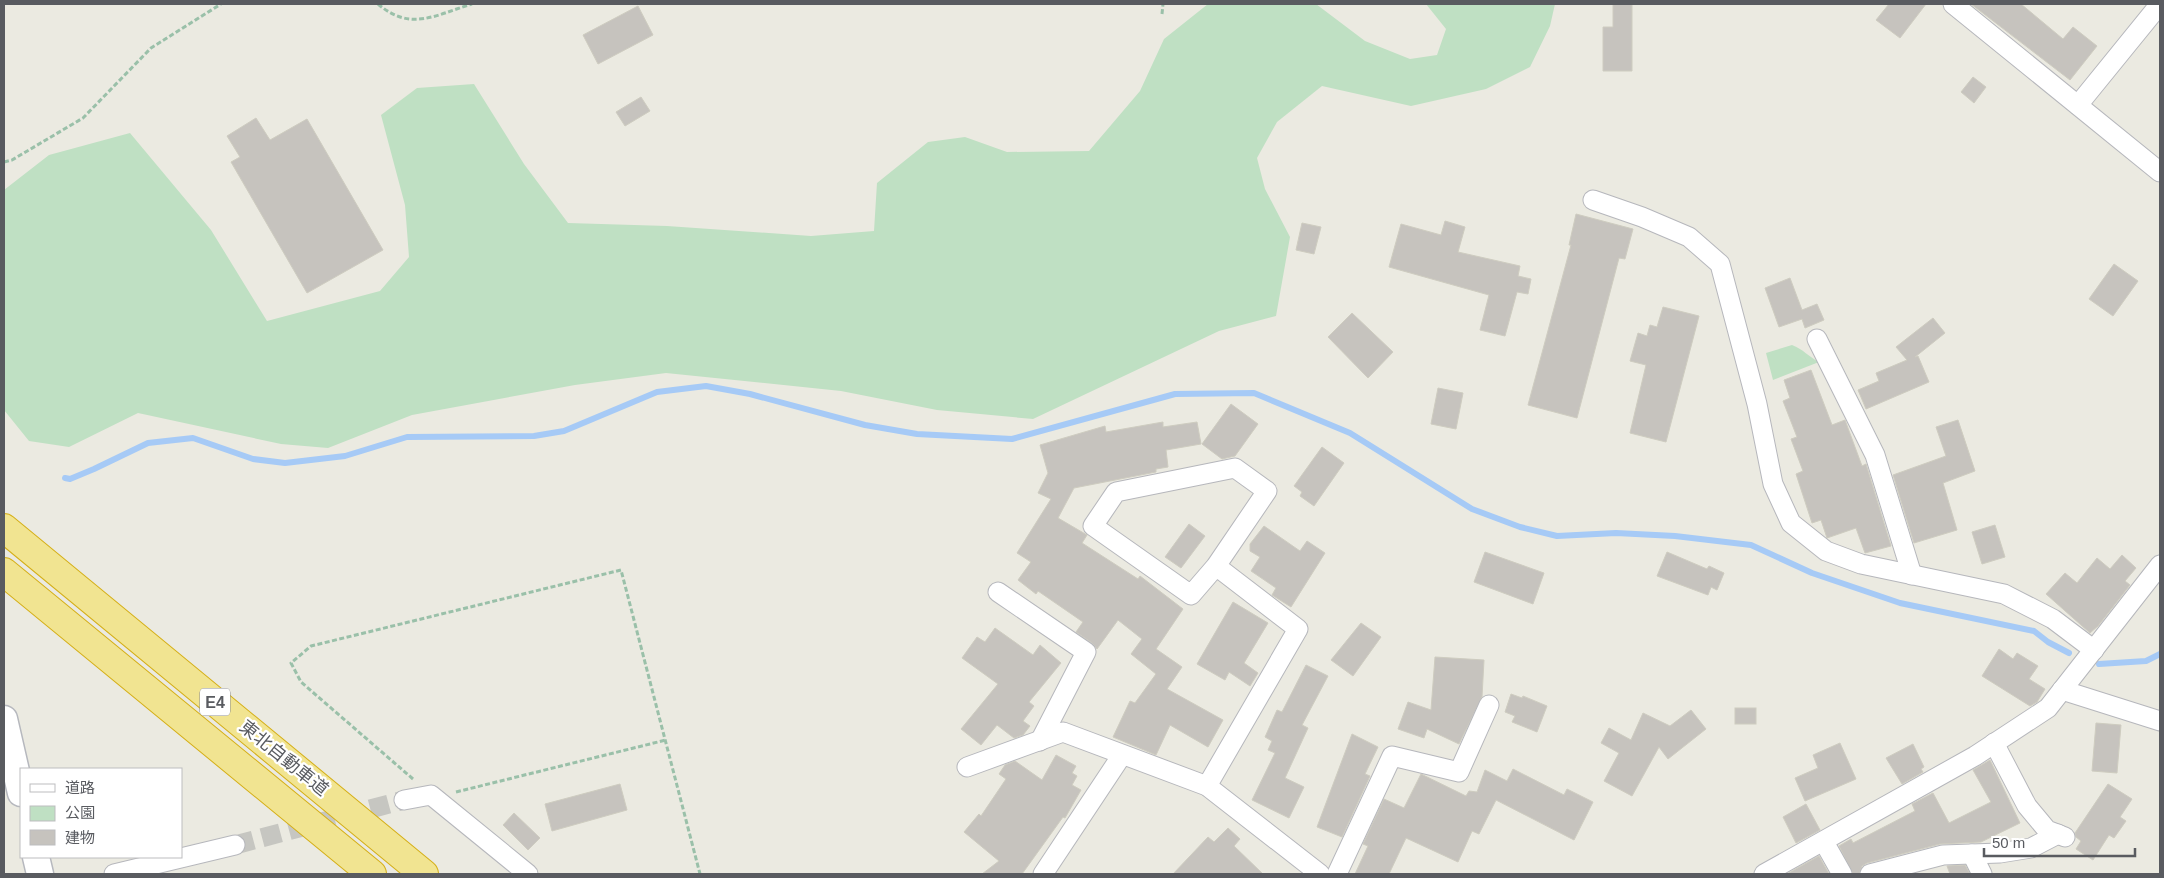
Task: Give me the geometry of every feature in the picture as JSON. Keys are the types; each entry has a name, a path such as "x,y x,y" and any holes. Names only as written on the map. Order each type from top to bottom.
{"highway":[{"name":"東北自動車道","path":"4,529 424,874"},
{"name":"東北自動車道","path":"4,572 372,874"}],"street":[{"path":"1953,4 2160,172"},
{"path":"2078,105 2160,4"},
{"path":"1593,200 1642,217 1690,237 1720,264 1757,404 1773,484 1791,523 1826,552 1861,564 2004,594 2053,619 2094,650"},
{"path":"1818,339 1875,455 1912,575"},
{"path":"1235,468 1267,492 1216,566 1192,595 1093,526 1116,492 1235,468"},
{"path":"1764,874 1824,842 1994,743 2048,708 2160,565"},
{"path":"1207,786 1298,629 1216,566"},
{"path":"998,592 1086,652 1040,741"},
{"path":"2062,690 2160,721"},
{"path":"1337,874 1392,756 1459,772 1489,705"},
{"path":"4,719 20,789"},
{"path":"967,767 1063,732 1207,786 1320,874"},
{"path":"1870,874 1943,855 2031,848 2062,836 2047,830 2027,806 1994,743"},
{"path":"1043,874 1122,755"},
{"path":"404,800 432,795 528,874"},
{"path":"1824,842 1842,874"},
{"path":"182,858 234,845"},
{"path":"1972,854 1982,874"},
{"path":"36,858 40,874"},
{"path":"114,874 180,858"}],"path":[{"path":"4,162 12,160 83,118 151,48 221,4"},
{"path":"378,4 389,13 414,21 472,4"},
{"path":"1162,14 1163,4"},
{"path":"666,740 451,793 432,795 301,682 292,663 311,646 621,570 666,740 700,874"}],"green space":[{"path":"1208,4 1316,4 1365,41 1410,59 1437,55 1446,29 1426,4 1555,4 1550,26 1530,67 1486,89 1411,106 1322,86 1277,122 1257,158 1265,189 1290,237 1276,316 1219,331 1033,419 937,410 841,391 666,373 575,385 412,415 328,448 281,444 138,413 69,447 29,441 4,410 4,190 49,155 130,133 211,230 267,321 380,291 409,257 405,205 381,115 417,88 474,84 524,164 568,223 667,226 811,236 874,231 877,183 928,142 965,137 1007,152 1089,151 1140,91 1164,39"},
{"path":"1792,345 1819,362 1773,380 1766,353"}],"building":[{"path":"1613,4 1632,4 1632,71 1603,71 1603,27 1613,27"},
{"path":"1889,4 1926,4 1900,38 1876,20"},
{"path":"1971,4 2021,4 2063,39 2073,27 2097,46 2070,80"},
{"path":"638,6 653,35 598,64 583,35"},
{"path":"1973,77 1986,87 1974,103 1961,92"},
{"path":"641,97 650,111 625,126 616,112"},
{"path":"256,118 270,140 307,119 383,250 307,293 231,162 240,157 227,136"},
{"path":"1576,214 1633,229 1625,259 1619,258 1577,418 1528,405 1571,245 1569,245"},
{"path":"1445,221 1465,227 1458,252 1520,266 1518,276 1531,279 1528,294 1517,292 1505,336 1480,330 1489,295 1389,267 1401,224 1441,235"},
{"path":"1302,223 1321,227 1314,254 1296,250"},
{"path":"2114,264 2138,281 2113,316 2089,299"},
{"path":"1790,278 1802,310 1817,304 1824,320 1805,328 1802,319 1779,327 1765,288"},
{"path":"1663,307 1699,316 1666,442 1630,433 1646,365 1630,361 1638,333 1647,336 1650,325 1657,327"},
{"path":"1352,313 1393,352 1368,378 1328,337"},
{"path":"1933,318 1945,333 1915,357 1918,356 1929,382 1866,409 1858,390 1879,381 1876,373 1907,360 1896,347"},
{"path":"1811,370 1832,425 1845,420 1862,466 1866,464 1891,546 1865,553 1856,528 1827,538 1821,520 1812,523 1796,474 1803,471 1791,439 1797,437 1783,401 1790,398 1784,380"},
{"path":"1438,388 1463,393 1456,429 1431,424"},
{"path":"1231,404 1258,424 1235,456 1222,459 1202,444"},
{"path":"1958,420 1975,471 1943,483 1957,530 1914,543 1893,475 1946,456 1936,427"},
{"path":"1163,422 1163,427 1197,422 1201,444 1166,450 1168,467 1156,469 1156,472 1074,488 1058,518 1087,535 1082,543 1138,579 1140,576 1183,609 1156,649 1182,667 1167,689 1223,720 1208,747 1170,725 1156,755 1113,737 1130,701 1135,703 1156,674 1131,654 1142,639 1118,620 1097,649 1092,643 1076,632 1083,622 1038,591 1036,594 1018,580 1031,562 1017,553 1051,499 1038,493 1048,473 1040,445 1105,426 1106,432"},
{"path":"1322,447 1344,463 1314,506 1300,496 1302,492 1294,486"},
{"path":"1189,524 1205,536 1181,568 1165,557"},
{"path":"1995,525 2005,557 1982,564 1972,532"},
{"path":"1264,526 1300,551 1307,541 1325,553 1291,607 1272,595 1276,588 1251,571 1260,557 1250,551 1250,544"},
{"path":"1485,552 1544,573 1533,604 1474,582"},
{"path":"1667,552 1707,569 1709,566 1724,573 1717,590 1711,587 1708,595 1657,576"},
{"path":"2122,555 2136,568 2125,581 2130,585 2098,626 2090,633 2046,594 2065,573 2077,583 2097,558 2110,569"},
{"path":"1233,602 1268,623 1244,663 1258,673 1250,686 1229,672 1225,680 1197,664"},
{"path":"1361,623 1381,637 1353,676 1331,660"},
{"path":"995,628 1033,655 1040,645 1061,663 1029,702 1034,706 1023,721 1030,726 1023,735 1014,738 997,725 981,745 961,729 998,684 962,658 977,637 985,642"},
{"path":"1999,649 2013,659 2017,653 2038,666 2029,679 2045,689 2037,702 2030,706 1982,676"},
{"path":"1435,657 1484,660 1482,697 1459,744 1427,729 1424,738 1398,729 1408,702 1431,710"},
{"path":"1306,665 1328,676 1302,725 1308,728 1285,778 1304,787 1289,818 1252,800 1275,753 1268,750 1272,741 1265,737 1277,710 1282,712"},
{"path":"1511,694 1522,698 1523,696 1547,706 1537,732 1512,722 1515,716 1505,712"},
{"path":"1735,708 1756,708 1756,724 1735,724"},
{"path":"1691,710 1706,729 1668,759 1659,747 1632,796 1604,781 1619,753 1601,743 1609,728 1631,740 1643,713 1670,726"},
{"path":"2096,723 2121,725 2117,773 2092,771"},
{"path":"1352,734 1378,747 1365,774 1370,776 1342,837 1317,827"},
{"path":"1840,743 1856,779 1805,801 1795,778 1818,768 1813,755"},
{"path":"1913,744 1924,767 1921,769 1923,772 1902,784 1886,758"},
{"path":"1056,755 1076,766 1072,773 1077,776 1072,785 1081,790 1065,818 1063,817 1022,874 982,874 999,861 964,832 979,814 981,816 1006,779 999,774 1005,765 1015,761 1042,780"},
{"path":"1990,760 2020,823 1981,842 1940,844 1867,863 1862,866 1859,874 1853,874 1839,846 1851,839 1853,843 1915,811 1912,804 1933,793 1949,823 1991,802 1973,770"},
{"path":"1513,769 1564,795 1567,789 1593,802 1574,840 1496,800 1479,834 1472,831 1458,862 1406,838 1389,874 1355,874 1368,846 1363,844 1384,799 1404,808 1421,774 1466,796 1469,791 1477,792 1485,770 1507,781"},
{"path":"620,784 627,810 552,831 545,804"},
{"path":"2108,784 2132,799 2120,817 2126,821 2114,838 2109,835 2093,860 2076,849 2081,841 2076,837 2075,833"},
{"path":"1806,804 1820,830 1796,843 1783,817"},
{"path":"514,813 540,838 528,850 503,825"},
{"path":"1228,828 1240,839 1234,846 1263,874 1173,874 1208,837 1214,842"},
{"path":"1819,856 1829,874 1787,874 1794,870"},
{"path":"1965,865 1970,874 1950,874 1947,866"}],"waterway":[{"path":"65,478 70,479 94,469 148,443 193,438 253,459 285,463 345,456 407,437 534,436 564,431 657,392 706,386 750,394 865,425 917,434 1012,439 1175,394 1254,393 1350,433 1472,509 1520,527 1557,536 1616,533 1675,536 1751,545 1812,573 1900,603 2034,631 2048,642 2069,653"},
{"path":"2099,664 2146,661 2160,654"}],"tunnel":[{"path":"235,845 404,800"}]}
